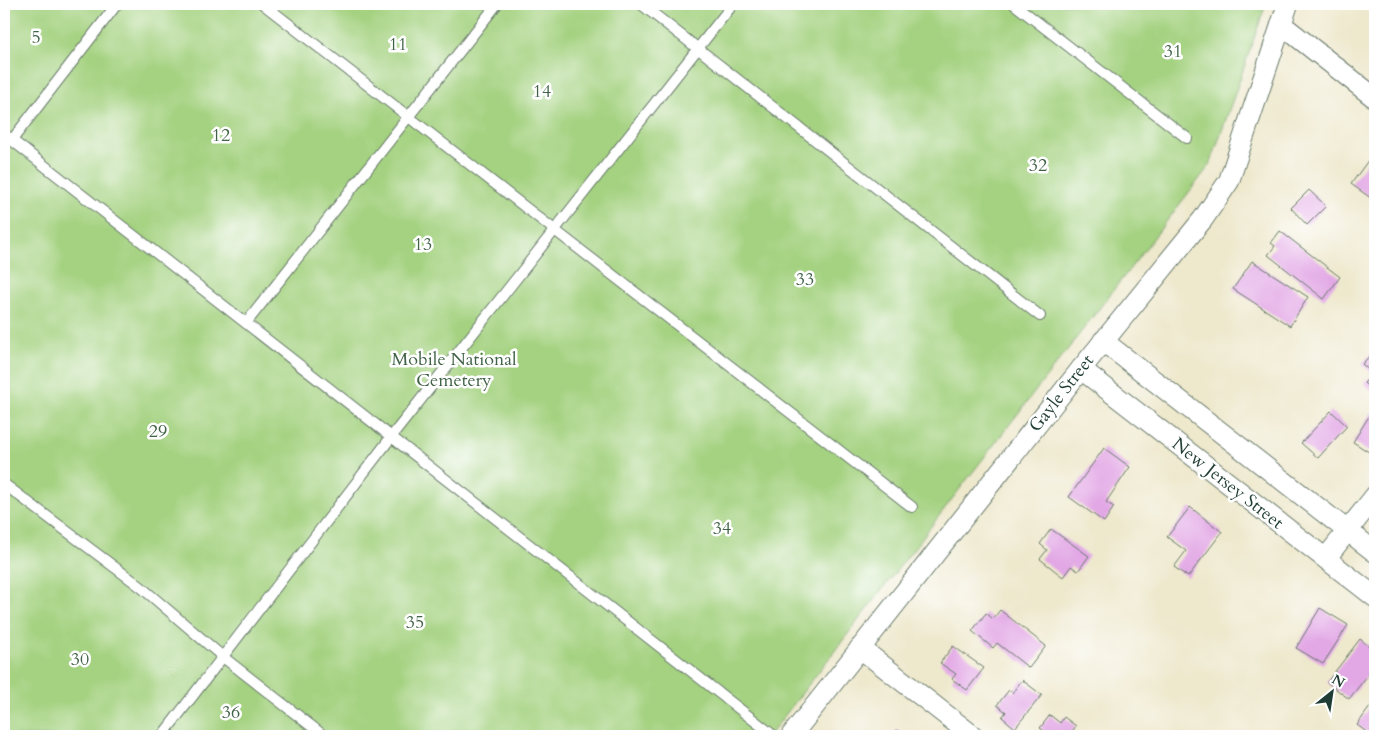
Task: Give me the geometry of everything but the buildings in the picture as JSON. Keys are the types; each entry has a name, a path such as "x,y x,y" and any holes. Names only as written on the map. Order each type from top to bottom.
{"street":[{"name":"Gayle Street","path":"791,736 1081,368 1203,218 1229,181 1288,4"},
{"path":"1282,24 1375,98"},
{"name":"New Jersey Street","path":"1103,341 1375,552"},
{"name":"New Jersey Street","path":"1081,368 1375,596"},
{"path":"1326,558 1375,496"},
{"path":"860,648 973,736"}],"lane":[{"path":"117,4 8,137 774,736"},
{"path":"263,4 556,229 912,507"},
{"path":"246,322 410,117 497,4"},
{"path":"641,4 1040,316"},
{"path":"162,736 392,436 733,4"},
{"path":"1014,4 1187,138"},
{"path":"4,484 141,587 223,657 324,736"}],"green space":[{"name":"Mobile National Cemetery","path":"4,4 1266,4 1210,165 769,736 4,736"}],"park label":[{"name":"5","path":"36,37"},
{"name":"11","path":"398,44"},
{"name":"31","path":"1173,51"},
{"name":"14","path":"542,91"},
{"name":"12","path":"221,135"},
{"name":"32","path":"1038,165"},
{"name":"13","path":"423,244"},
{"name":"33","path":"805,279"},
{"name":"29","path":"158,431"},
{"name":"34","path":"722,528"},
{"name":"35","path":"415,622"},
{"name":"30","path":"80,659"},
{"name":"36","path":"231,712"}]}
